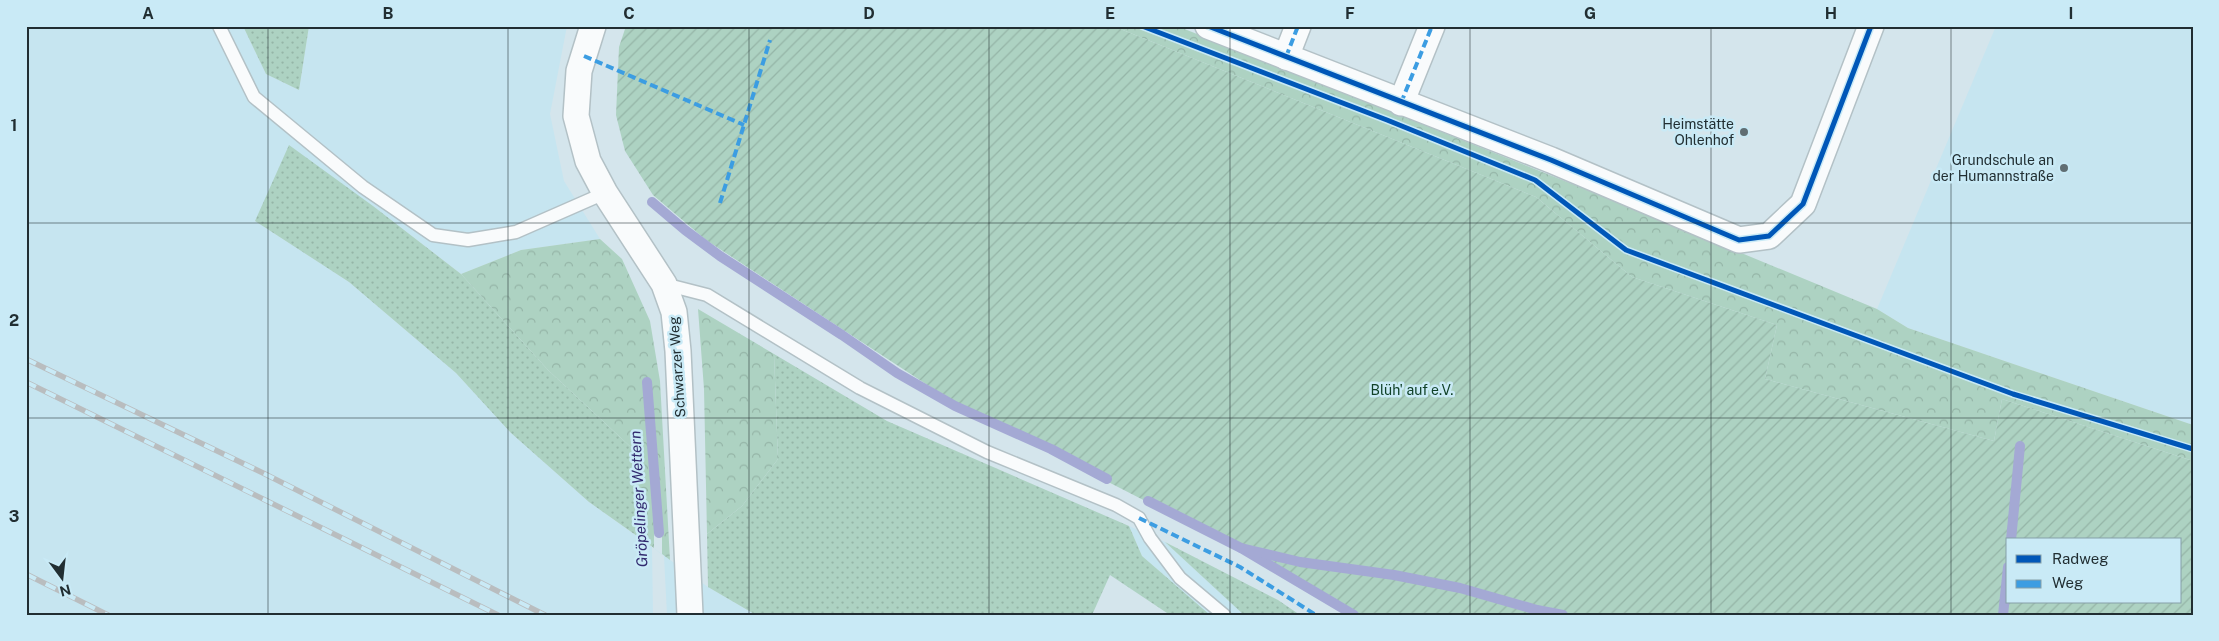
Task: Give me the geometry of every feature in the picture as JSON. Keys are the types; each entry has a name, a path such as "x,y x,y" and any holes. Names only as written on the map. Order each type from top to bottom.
{"street":[{"name":"Schwarzer Weg","path":"593,26 579,71 576,116 588,160 605,193 664,284 674,312 678,351 690,615"},
{"path":"1208,26 1551,160 1739,240 1769,236 1803,204 1871,26"},
{"path":"1286,57 1298,26"},
{"path":"1401,103 1432,26"}],"lane":[{"path":"219,26 254,97 363,187 434,235 468,240 516,232 605,193"},
{"path":"664,284 707,295 860,388 987,452 1116,504 1139,518 1150,538 1180,578 1224,615"}],"shaded area":[{"path":"26,26 243,26 266,74 299,90 309,26 567,26 550,114 564,181 600,239 521,250 461,274 373,206 255,221 349,282 456,373 511,433 589,502 708,587 756,615 26,615"},
{"name":"Grundschule an der Humannstraße","path":"1996,26 2193,26 2193,425 1908,328 1877,309"},
{"path":"1129,526 1165,542 1244,615 1210,615 1142,556"}],"green space":[{"path":"243,26 309,26 299,90 266,74"},
{"name":"Blüh' auf e.V.","path":"626,26 1113,26 1536,197 1632,277 1777,325 1765,379 1994,441 2002,399 2193,461 2193,615 1349,615 1239,549 958,405 706,240 653,195 625,151 616,115 619,47"},
{"path":"1113,26 1177,26 1630,207 1877,309 1908,328 2193,425 2193,461 2002,399 1994,441 1765,379 1777,325 1632,277 1536,197"},
{"path":"289,145 373,206 461,274 548,370 634,450 637,536 589,502 511,433 456,373 349,282 255,221"},
{"path":"600,239 622,259 650,321 660,381 670,560 662,554 662,528 658,520 654,531 654,548 637,536 634,450 548,370 461,274 521,250"},
{"path":"698,309 774,354 778,459 742,506 707,534 704,389"},
{"path":"774,354 887,421 1129,526 1142,556 1210,615 1170,615 1110,575 1092,615 756,615 708,587 707,534 742,506 778,459"},
{"path":"1165,542 1278,600 1300,615 1244,615"}],"pier":[{"path":"652,547 664,556 667,615 653,615"}],"waterway":[{"path":"652,202 720,256 897,373 955,406 1051,449 1107,479"},
{"name":"Gröpelinger Wettern","path":"647,382 659,533"},
{"path":"2011,538 2020,446"},
{"path":"1148,501 1241,548 1354,615"},
{"path":"1241,548 1300,562 1394,575 1460,588 1537,610 1563,615"},
{"path":"2003,615 2006,586"}],"railway":[{"path":"26,359 263,473 545,615"},
{"path":"26,382 498,615"},
{"path":"26,574 108,615"}],"marked path":[{"path":"1286,57 1298,26"},
{"path":"1401,103 1432,26"},
{"path":"720,203 770,40"},
{"path":"584,56 744,125"},
{"path":"1139,518 1240,567 1316,615"}],"cycle path":[{"path":"1142,26 1387,120 1535,180 1626,250 2013,394 2193,449"},
{"path":"1208,26 1551,160 1739,240 1769,236 1803,204 1871,26"}],"place":[{"name":"Heimstätte Ohlenhof","path":"1744,132"},
{"name":"Grundschule an der Humannstraße","path":"2064,168"}]}
